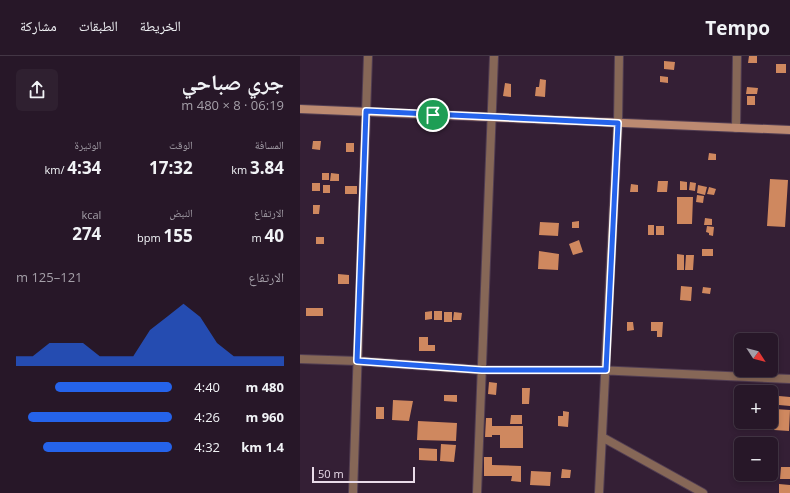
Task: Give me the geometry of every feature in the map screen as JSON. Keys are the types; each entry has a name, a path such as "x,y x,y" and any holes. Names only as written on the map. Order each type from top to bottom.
{"main road":[{"path":"300,109 790,130"}],"street":[{"path":"353,493 368,56"},
{"path":"477,493 494,56"},
{"path":"599,493 618,123 619,56"},
{"path":"736,128 737,56"},
{"path":"300,358 482,370 606,370 790,379"},
{"path":"602,437 703,493"}],"building":[{"path":"749,56 757,56 757,63 748,63"},
{"path":"664,61 675,62 674,70 664,69"},
{"path":"776,64 786,64 786,73 776,73"},
{"path":"660,76 668,77 668,83 660,82"},
{"path":"540,79 546,80 545,97 535,96 536,87 539,87"},
{"path":"505,83 511,84 511,97 503,96"},
{"path":"747,87 758,88 757,94 746,94"},
{"path":"747,96 755,96 755,105 747,105"},
{"path":"313,141 321,141 320,150 312,149"},
{"path":"346,143 354,143 354,152 346,152"},
{"path":"709,153 716,154 716,160 708,160"},
{"path":"322,173 329,173 329,180 322,180"},
{"path":"331,173 339,174 339,181 330,181"},
{"path":"770,179 788,180 785,227 767,226"},
{"path":"658,181 668,181 667,192 657,192"},
{"path":"680,181 687,182 687,190 680,190"},
{"path":"690,182 696,183 695,191 689,190"},
{"path":"312,183 320,183 320,191 312,191"},
{"path":"631,184 638,185 638,192 630,192"},
{"path":"323,185 330,185 330,193 323,193"},
{"path":"698,185 707,187 705,195 697,193"},
{"path":"345,186 357,186 357,194 345,194"},
{"path":"709,187 716,189 714,195 707,194"},
{"path":"697,195 704,196 703,203 696,202"},
{"path":"677,197 693,197 692,224 677,224"},
{"path":"313,205 320,205 319,214 313,214"},
{"path":"705,218 712,219 712,225 704,225"},
{"path":"579,221 579,228 572,228 572,222"},
{"path":"540,222 559,223 558,236 539,235"},
{"path":"648,225 654,225 654,235 648,235"},
{"path":"656,226 664,226 664,235 656,235"},
{"path":"707,226 714,227 713,236 706,232"},
{"path":"316,237 324,237 324,244 316,244"},
{"path":"579,240 583,252 573,255 569,244"},
{"path":"702,249 713,249 713,256 702,256"},
{"path":"539,251 559,254 558,270 538,269"},
{"path":"677,254 684,255 684,270 677,270"},
{"path":"686,255 694,255 693,270 685,270"},
{"path":"338,274 349,275 349,284 338,284"},
{"path":"681,286 692,287 691,301 680,300"},
{"path":"703,287 711,288 710,294 702,293"},
{"path":"306,308 323,308 323,316 306,316"},
{"path":"432,311 432,319 425,320 425,312"},
{"path":"434,311 442,311 442,320 434,320"},
{"path":"444,312 452,312 452,322 444,322"},
{"path":"454,312 462,313 461,320 453,320"},
{"path":"627,322 633,322 634,330 627,331"},
{"path":"651,322 663,322 662,337 657,337 657,331 651,331"},
{"path":"419,337 428,337 428,345 435,345 435,351 419,351"},
{"path":"489,382 497,383 496,395 488,394"},
{"path":"522,388 530,388 529,404 522,404"},
{"path":"444,395 457,395 457,402 444,401"},
{"path":"779,396 790,397 790,406 779,405"},
{"path":"393,400 413,401 409,421 392,420"},
{"path":"376,407 384,407 384,419 376,419"},
{"path":"778,409 790,410 789,431 774,430 778,429"},
{"path":"563,411 569,412 568,427 558,426 558,416 563,416"},
{"path":"511,415 522,415 522,424 510,424"},
{"path":"486,418 492,418 492,426 523,426 523,448 500,448 500,435 485,437"},
{"path":"418,421 457,423 456,441 417,440"},
{"path":"441,444 456,445 454,462 440,461"},
{"path":"419,448 437,449 437,461 419,460"},
{"path":"484,457 492,457 492,465 521,466 521,482 511,481 512,476 484,476"},
{"path":"781,467 790,467 790,479 780,479"},
{"path":"562,469 571,470 570,478 561,478"},
{"path":"531,471 551,472 550,486 530,485"},
{"path":"779,484 790,485 790,493 779,493"}],"route":[{"path":"366,111 433,115 618,123 606,370 482,370 357,361 366,111"}]}
